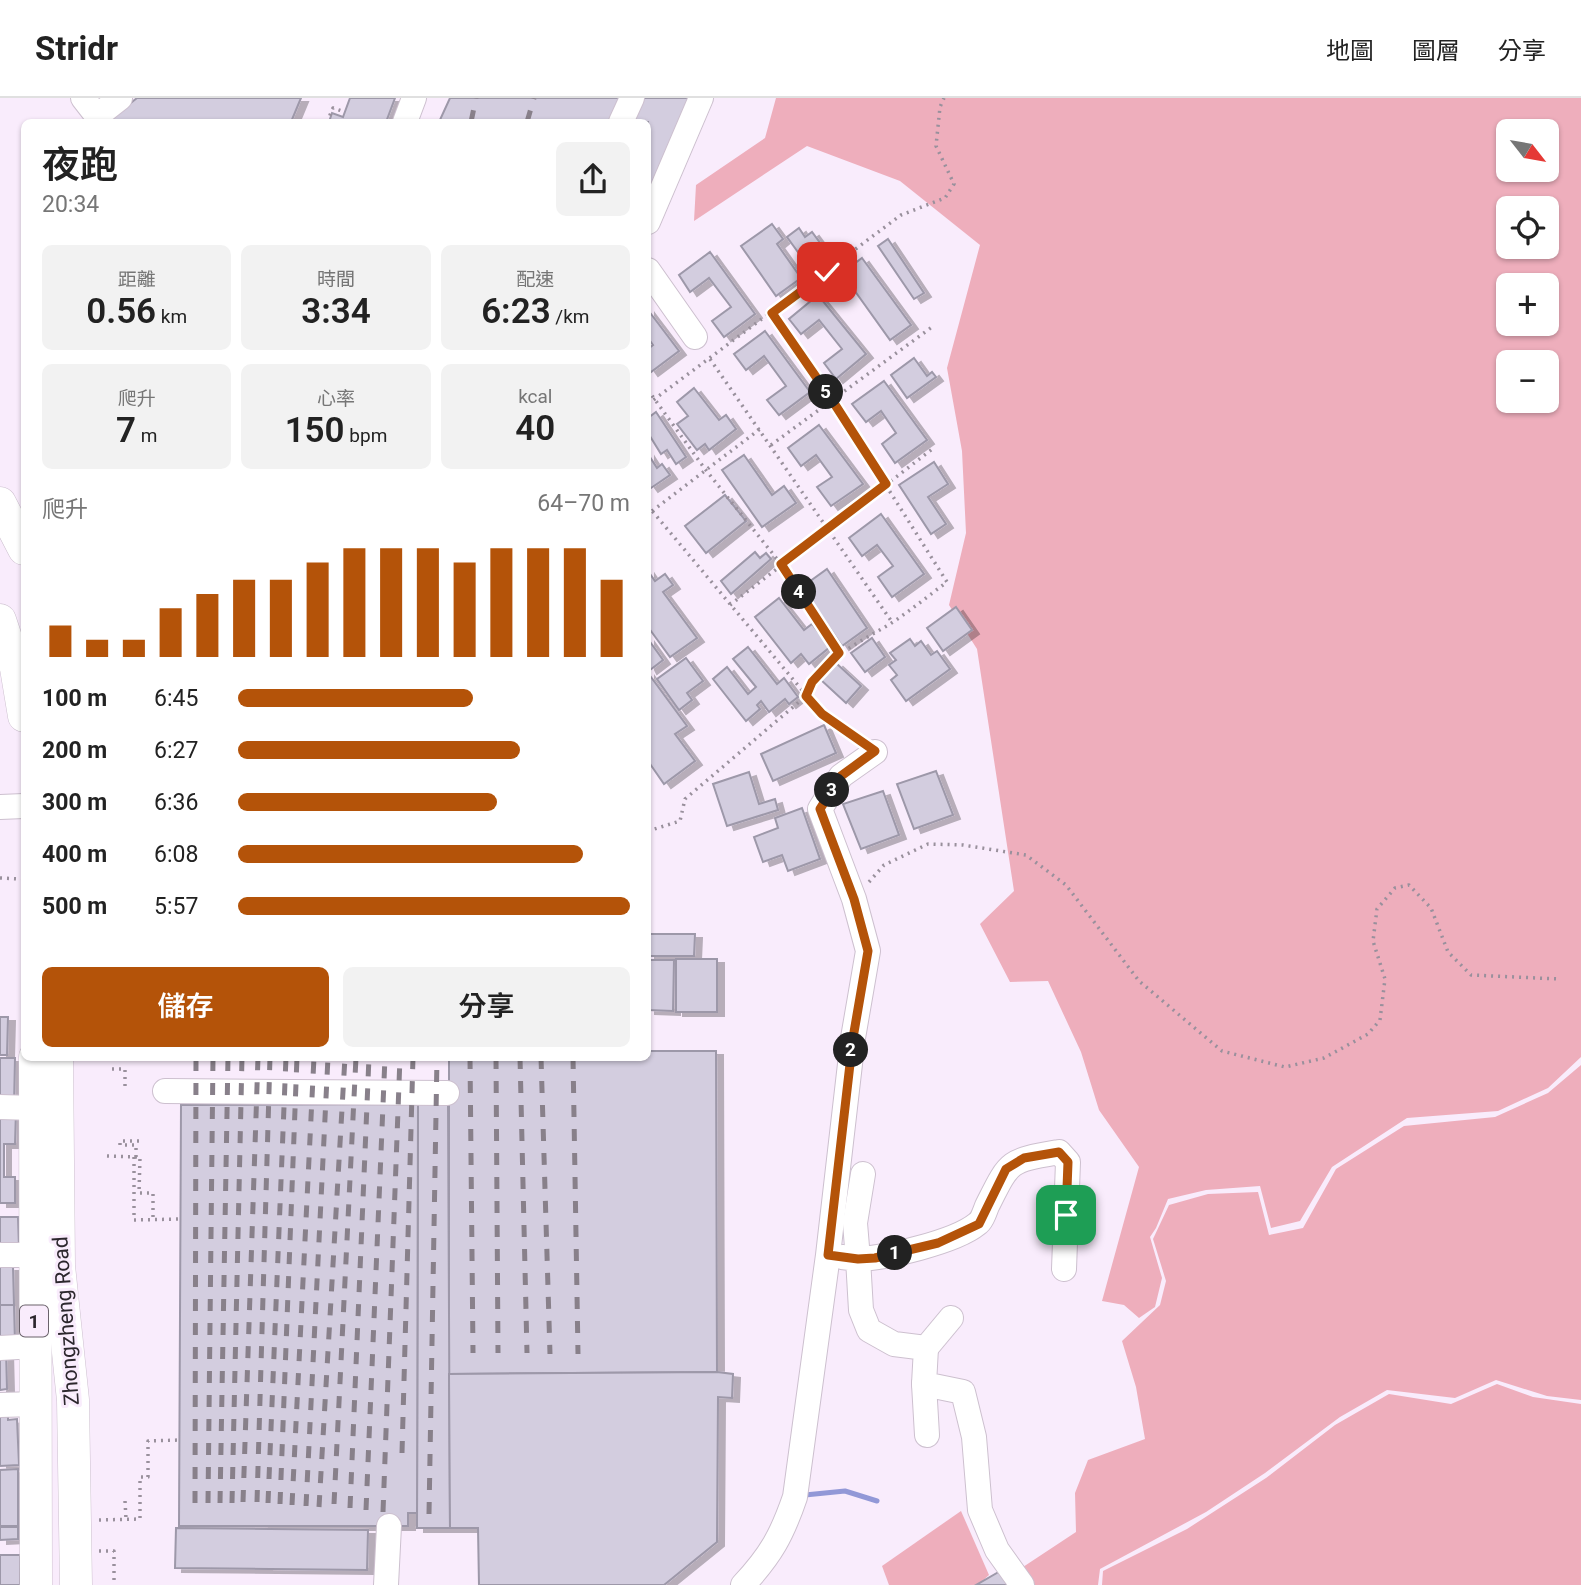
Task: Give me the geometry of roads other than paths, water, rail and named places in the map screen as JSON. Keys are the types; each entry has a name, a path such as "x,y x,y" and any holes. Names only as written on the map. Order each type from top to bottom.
{"main road":[{"path":"1,627 16,668 21,698"},
{"name":"Zhongzheng Road","path":"35,1061 36,1585"},
{"name":"Zhongzheng Road","path":"57,1061 59,1266 73,1400 76,1585"}],"lane":[{"path":"94,112 120,98"},
{"path":"406,119 414,98"},
{"path":"622,119 632,98"},
{"path":"651,215 701,98"},
{"path":"651,274 695,337"},
{"path":"743,1585 782,1534 795,1497 828,1255 853,1038 868,951 854,899 820,809 841,776 875,751"},
{"path":"0,807 21,806"},
{"path":"164,1091 447,1093"},
{"path":"0,1107 33,1108"},
{"path":"828,1255 875,1258 938,1243 979,1224 1006,1169 1024,1158 1059,1152 1068,1162 1064,1269"},
{"path":"863,1174 855,1223 861,1310 869,1330 894,1344 926,1348"},
{"path":"0,1255 34,1255"},
{"path":"927,1436 924,1384 926,1348 951,1318"},
{"path":"0,1348 35,1346"},
{"path":"924,1384 963,1392 974,1437 980,1510 997,1550 1023,1585"},
{"path":"0,1405 36,1404"},
{"path":"386,1585 389,1526"}],"waterway":[{"path":"805,1495 845,1491 877,1501"}],"railway":[{"path":"472,119 476,98"},
{"path":"528,119 534,98"},
{"path":"195,1503 196,1061"},
{"path":"208,1503 213,1061"},
{"path":"220,1503 228,1061"},
{"path":"232,1503 242,1061"},
{"path":"243,1502 258,1061"},
{"path":"257,1502 270,1061"},
{"path":"268,1503 286,1061"},
{"path":"280,1504 297,1061"},
{"path":"292,1505 314,1061"},
{"path":"306,1506 328,1061"},
{"path":"319,1507 345,1061"},
{"path":"334,1504 356,1061"},
{"path":"350,1508 369,1061"},
{"path":"366,1510 385,1061"},
{"path":"383,1512 400,1061"},
{"path":"402,1453 413,1061"},
{"path":"429,1514 437,1061"},
{"path":"470,1061 473,1353"},
{"path":"496,1061 498,1353"},
{"path":"520,1061 527,1353"},
{"path":"541,1061 550,1354"},
{"path":"573,1061 578,1354"}]}
